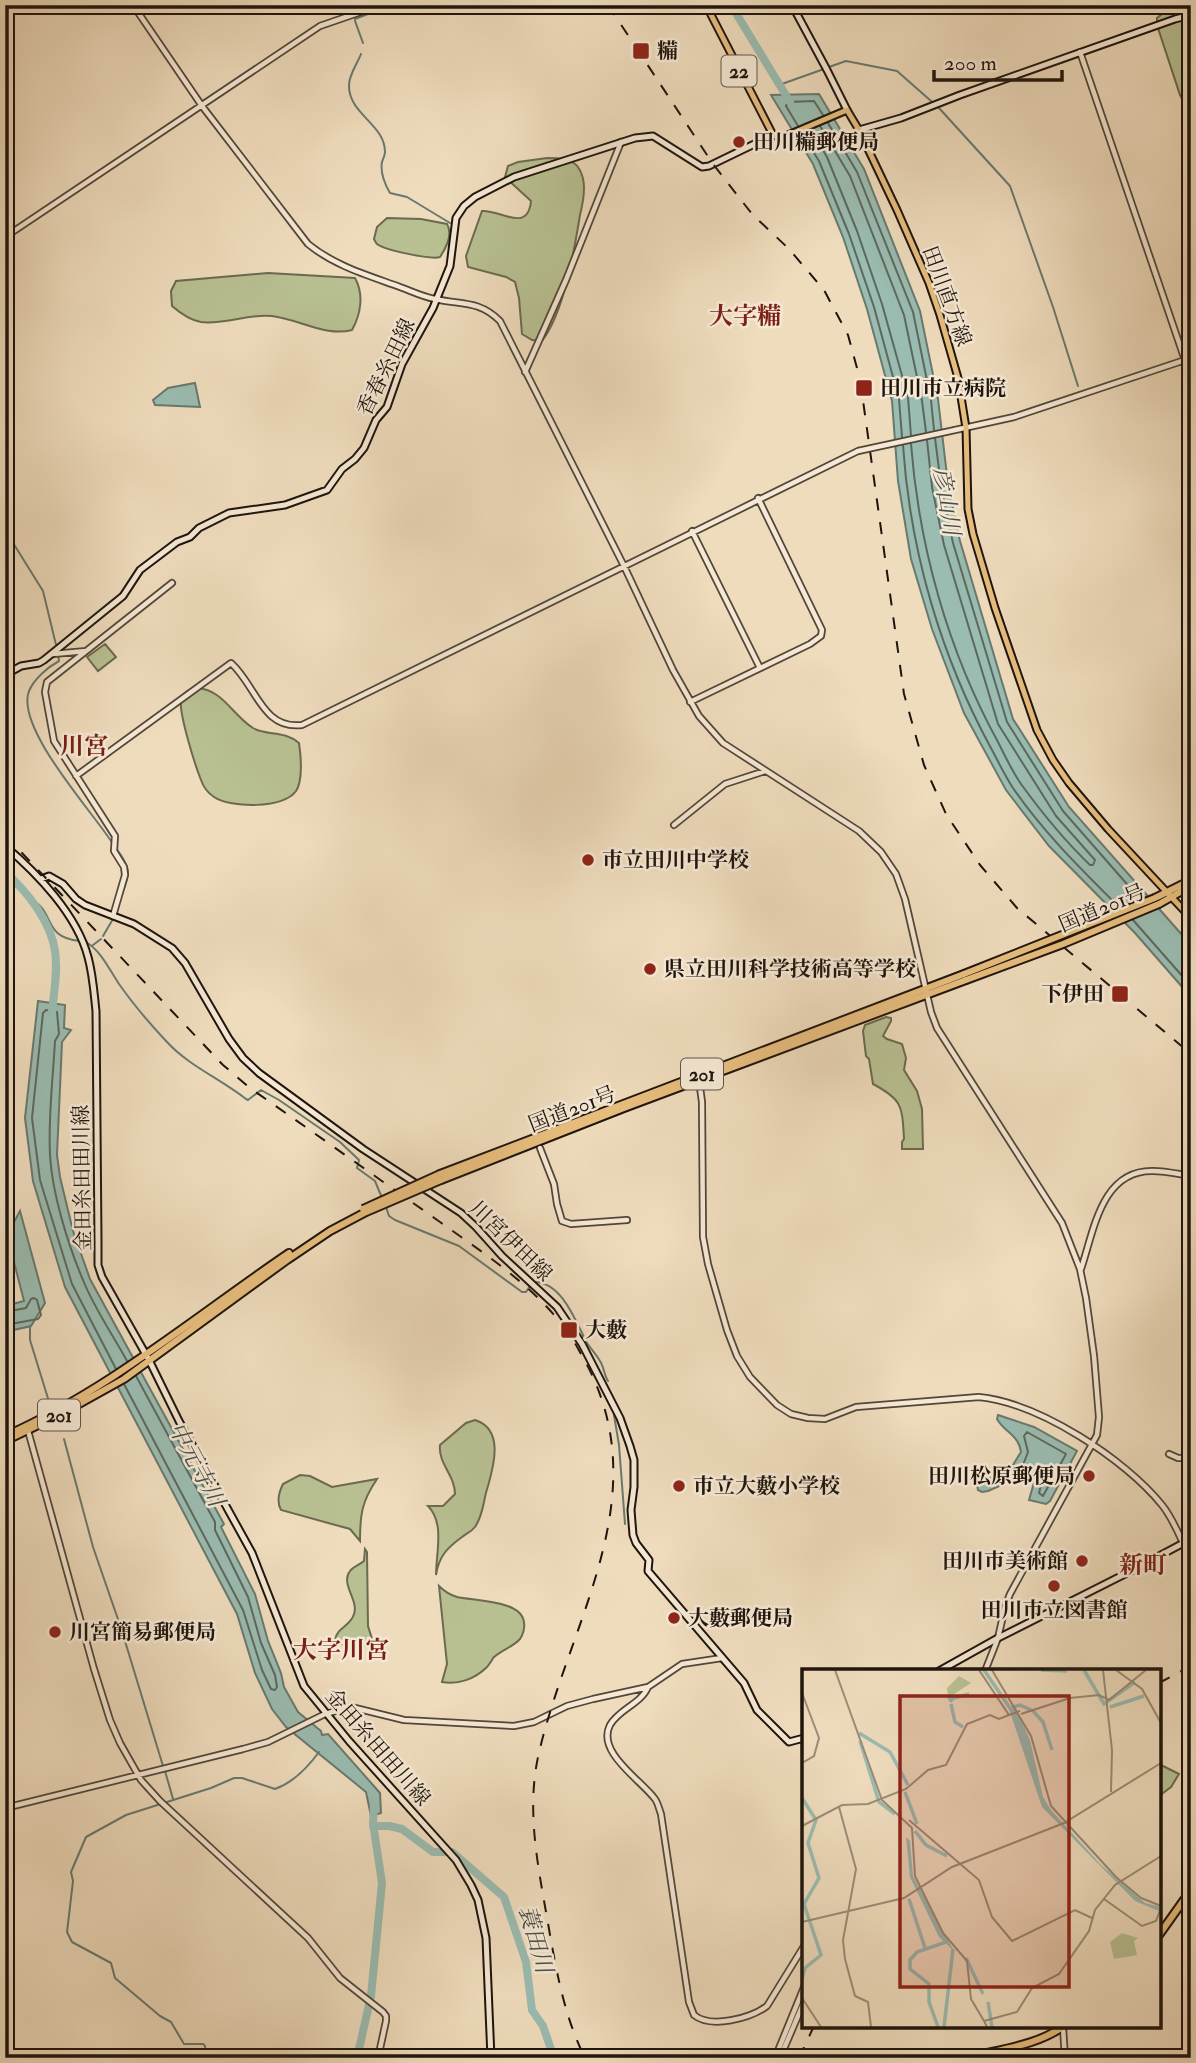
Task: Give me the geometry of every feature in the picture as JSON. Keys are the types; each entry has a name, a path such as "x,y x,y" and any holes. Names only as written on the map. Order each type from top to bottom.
{"highway":[{"name":"国道201号","path":"5,1439 109,1383 363,1211 440,1177 927,992 1157,901 1191,880"},
{"name":"国道201号","path":"1168,895 1191,886"},
{"path":"1161,1932 1191,1890"},
{"path":"967,2058 1027,2043 1060,2028"}],"main road":[{"name":"22","path":"706,5 773,135"},
{"path":"773,135 781,138 846,110 792,5"},
{"path":"859,131 1191,15"},
{"name":"田川直方線","path":"846,110 859,131 929,283 958,378 966,428 968,509 973,534 1037,730 1069,783 1191,918"},
{"name":"香春糸田線","path":"5,675 21,666 39,663 52,654 123,596 140,570 172,545 190,537 199,528 229,513 285,505 327,490 342,469 364,448 376,420 387,407 402,364 424,326 450,266 456,218 464,206 475,197 514,177 621,142 653,136 702,167 773,135"},
{"name":"金田糸田田川線","path":"5,846 41,879 71,920 88,955 96,1011 99,1265 102,1277 252,1553 304,1686 324,1714 456,1860 471,1885 478,1900 486,1938 491,2058"},
{"name":"川宮伊田線","path":"41,879 50,876 63,884 76,899 134,924 172,948 199,986 229,1039 259,1073 373,1156 461,1213 557,1307 582,1344 620,1418 631,1446 634,1460 631,1526 636,1543 649,1560 648,1571 744,1683 757,1710 786,1741 802,1739"},
{"path":"943,1669 1191,1539"}],"street":[{"path":"133,5 202,106 308,244 317,252 349,269 436,299 481,307 500,321 699,716 723,743 859,831 881,852 900,883 937,1028 1062,1223 1080,1269 1094,1356 1097,1435 1010,1594 986,1669"},
{"path":"5,237 320,26 381,5"},
{"path":"1080,52 1188,359 1191,378"},
{"path":"525,373 566,280 621,142"},
{"path":"76,776 231,663 267,712 276,720 291,726 302,725 858,451 1014,417 1188,359"},
{"path":"690,702 810,644 819,639 822,633 758,498"},
{"path":"692,531 760,668"},
{"path":"113,916 125,875 124,867 114,851 115,836 54,741 45,692 47,682 172,583"},
{"path":"52,654 86,650"},
{"path":"674,824 725,784 765,771"},
{"path":"699,1078 702,1102 704,1237 708,1264 737,1356 750,1377 777,1405 808,1418 825,1419 856,1408 979,1397 995,1399 1034,1413 1068,1430 1124,1467 1165,1508 1183,1543"},
{"path":"540,1148 554,1184 556,1204 562,1221 571,1224 627,1220"},
{"path":"1080,1269 1102,1204 1119,1182 1138,1173 1152,1171 1191,1176"},
{"path":"28,1429 101,1691 120,1742 139,1776 160,1801 308,1938 340,1978 383,2012 386,2021 379,2058"},
{"path":"1169,1454 1178,1458 1191,1458"},
{"path":"5,1808 243,1749 276,1738 324,1714 351,1707 404,1720 514,1726 534,1722 567,1706 648,1687 682,1664 723,1657"},
{"path":"648,1687 645,1694 617,1716 608,1727 607,1740 612,1753 657,1801 689,2002 694,2015 706,2022 740,2018 760,2012 767,2006 802,1949"},
{"path":"780,2058 802,1993"},
{"path":"775,2058 802,2005"},
{"path":"1063,2028 1065,2058"}],"green space":[{"path":"1191,5 1191,110 1180,95 1157,18 1167,10"},
{"path":"547,158 564,159 575,164 582,174 584,191 567,281 550,329 542,341 532,340 522,334 515,282 468,267 466,256 482,211 519,218 529,211 531,201 505,177 508,166"},
{"path":"387,218 421,219 447,224 449,236 440,257 408,254 377,244 374,239 377,227"},
{"path":"268,273 355,278 360,291 360,304 352,330 332,331 272,316 201,322 189,318 172,306 171,291 176,281"},
{"path":"105,644 116,657 98,671 87,657"},
{"path":"196,688 213,693 253,728 287,736 299,743 300,781 290,797 269,804 244,805 222,801 208,791 195,763 181,708 183,695"},
{"path":"886,1017 891,1018 891,1021 883,1036 902,1044 906,1058 904,1070 917,1091 922,1109 923,1149 902,1149 904,1139 899,1105 890,1095 873,1084 863,1031 865,1025"},
{"path":"475,1420 490,1431 495,1448 482,1512 473,1529 444,1553 436,1575 438,1530 428,1506 443,1506 455,1494 440,1445 466,1423"},
{"path":"300,1475 310,1476 332,1487 377,1479 363,1508 360,1541 350,1529 281,1510 279,1497 283,1484"},
{"path":"365,1549 368,1626 374,1645 348,1646 335,1640 338,1632 354,1614 354,1603 347,1581 351,1570 364,1561"},
{"path":"439,1586 457,1597 507,1606 522,1615 524,1623 523,1633 517,1642 496,1655 477,1675 460,1682 442,1682 447,1664"},
{"path":"1161,1765 1179,1774 1171,1787 1161,1794"}],"water":[{"path":"819,94 864,169 920,311 938,399 948,484 960,541 1013,719 1069,807 1191,945 1191,997 1135,933 1049,846 1006,790 964,713 932,629 911,559 898,481 892,401 867,309 843,237 813,164 771,95"},
{"path":"195,383 200,407 155,405 153,400 168,388"},
{"path":"38,1001 65,1005 64,1028 71,1030 62,1042 57,1155 73,1231 90,1279 224,1524 221,1527 255,1594 284,1687 298,1712 321,1731 322,1735 328,1734 380,1793 381,1813 371,1816 366,1792 286,1727 272,1709 255,1673 237,1614 65,1287 33,1181 25,1118"},
{"path":"20,1211 45,1303 31,1326 5,1332 5,1306 24,1301 7,1235"},
{"path":"998,1415 1034,1427 1077,1451 1046,1504 1029,1500 1035,1479 1027,1474 988,1491 978,1490 977,1485 981,1482 1011,1468 1021,1452 1020,1446 997,1419"}],"waterway":[{"path":"363,43 355,19 391,5"},
{"name":"彦山川","path":"731,5 790,102"},
{"path":"361,54 350,77 350,95 383,142 385,152 382,170 388,190 390,193 407,197 450,223"},
{"path":"829,67 846,61 897,71 939,108 1010,186 1078,386"},
{"path":"779,85 824,69"},
{"path":"5,530 43,591 57,649"},
{"path":"58,654 59,661 42,674 29,691 28,707 33,726 58,769 113,844"},
{"path":"116,848 128,871 121,897"},
{"name":"中元寺川","path":"5,872 37,908 53,940 56,966 52,1012"},
{"path":"31,900 44,910 59,934 80,941"},
{"path":"103,936 113,919"},
{"path":"93,945 101,939"},
{"path":"86,942 100,955 142,1014 176,1051 246,1099 261,1090 340,1142 359,1160 357,1168 375,1181 382,1198"},
{"path":"386,1207 389,1216 395,1220 459,1246 522,1292 526,1292 530,1286"},
{"path":"535,1282 545,1284 561,1296 601,1363 608,1381"},
{"path":"30,1326 30,1340 50,1405"},
{"path":"614,1415 625,1524"},
{"path":"64,1439 93,1547 163,1766"},
{"path":"206,2058 205,2046 184,2044 171,2022 115,1978 111,1963 72,1942 67,1932 73,1881 71,1872 86,1837 126,1815 234,1778 275,1789 299,1774 319,1752"},
{"path":"165,1771 173,1799"},
{"name":"中元寺川","path":"357,2058 371,1996 382,1883 373,1823 374,1805"},
{"name":"蓑田川","path":"373,1826 402,1829 433,1852 452,1852 504,1897 526,1962 532,2010 543,2026 554,2058"}],"railway":[{"path":"608,5 713,164 752,214 789,249 824,290 848,335 860,379 904,694 924,765 946,814 980,865 1017,908 1191,1054"},
{"path":"5,835 223,1065 250,1088 474,1246 524,1285 554,1314 570,1334 585,1361 605,1412 613,1462 611,1511 586,1608 538,1757 533,1796 539,1874 556,1968 570,2023 585,2058"},
{"path":"1161,1682 1191,1666"},
{"path":"799,2058 813,2028"}],"place":[{"name":"糒","path":"641,51"},
{"name":"田川糒郵便局","path":"739,142"},
{"name":"田川市立病院","path":"864,388"},
{"name":"市立田川中学校","path":"588,860"},
{"name":"県立田川科学技術高等学校","path":"650,969"},
{"name":"下伊田","path":"1120,994"},
{"name":"大藪","path":"569,1330"},
{"name":"田川松原郵便局","path":"1089,1476"},
{"name":"市立大藪小学校","path":"679,1486"},
{"name":"田川市美術館","path":"1082,1561"},
{"name":"田川市立図書館","path":"1054,1586"},
{"name":"大藪郵便局","path":"674,1618"},
{"name":"川宮簡易郵便局","path":"55,1632"}],"district":[{"name":"大字糒","path":"745,316"},
{"name":"川宮","path":"84,746"},
{"name":"新町","path":"1143,1565"},
{"name":"大字川宮","path":"341,1650"}]}
